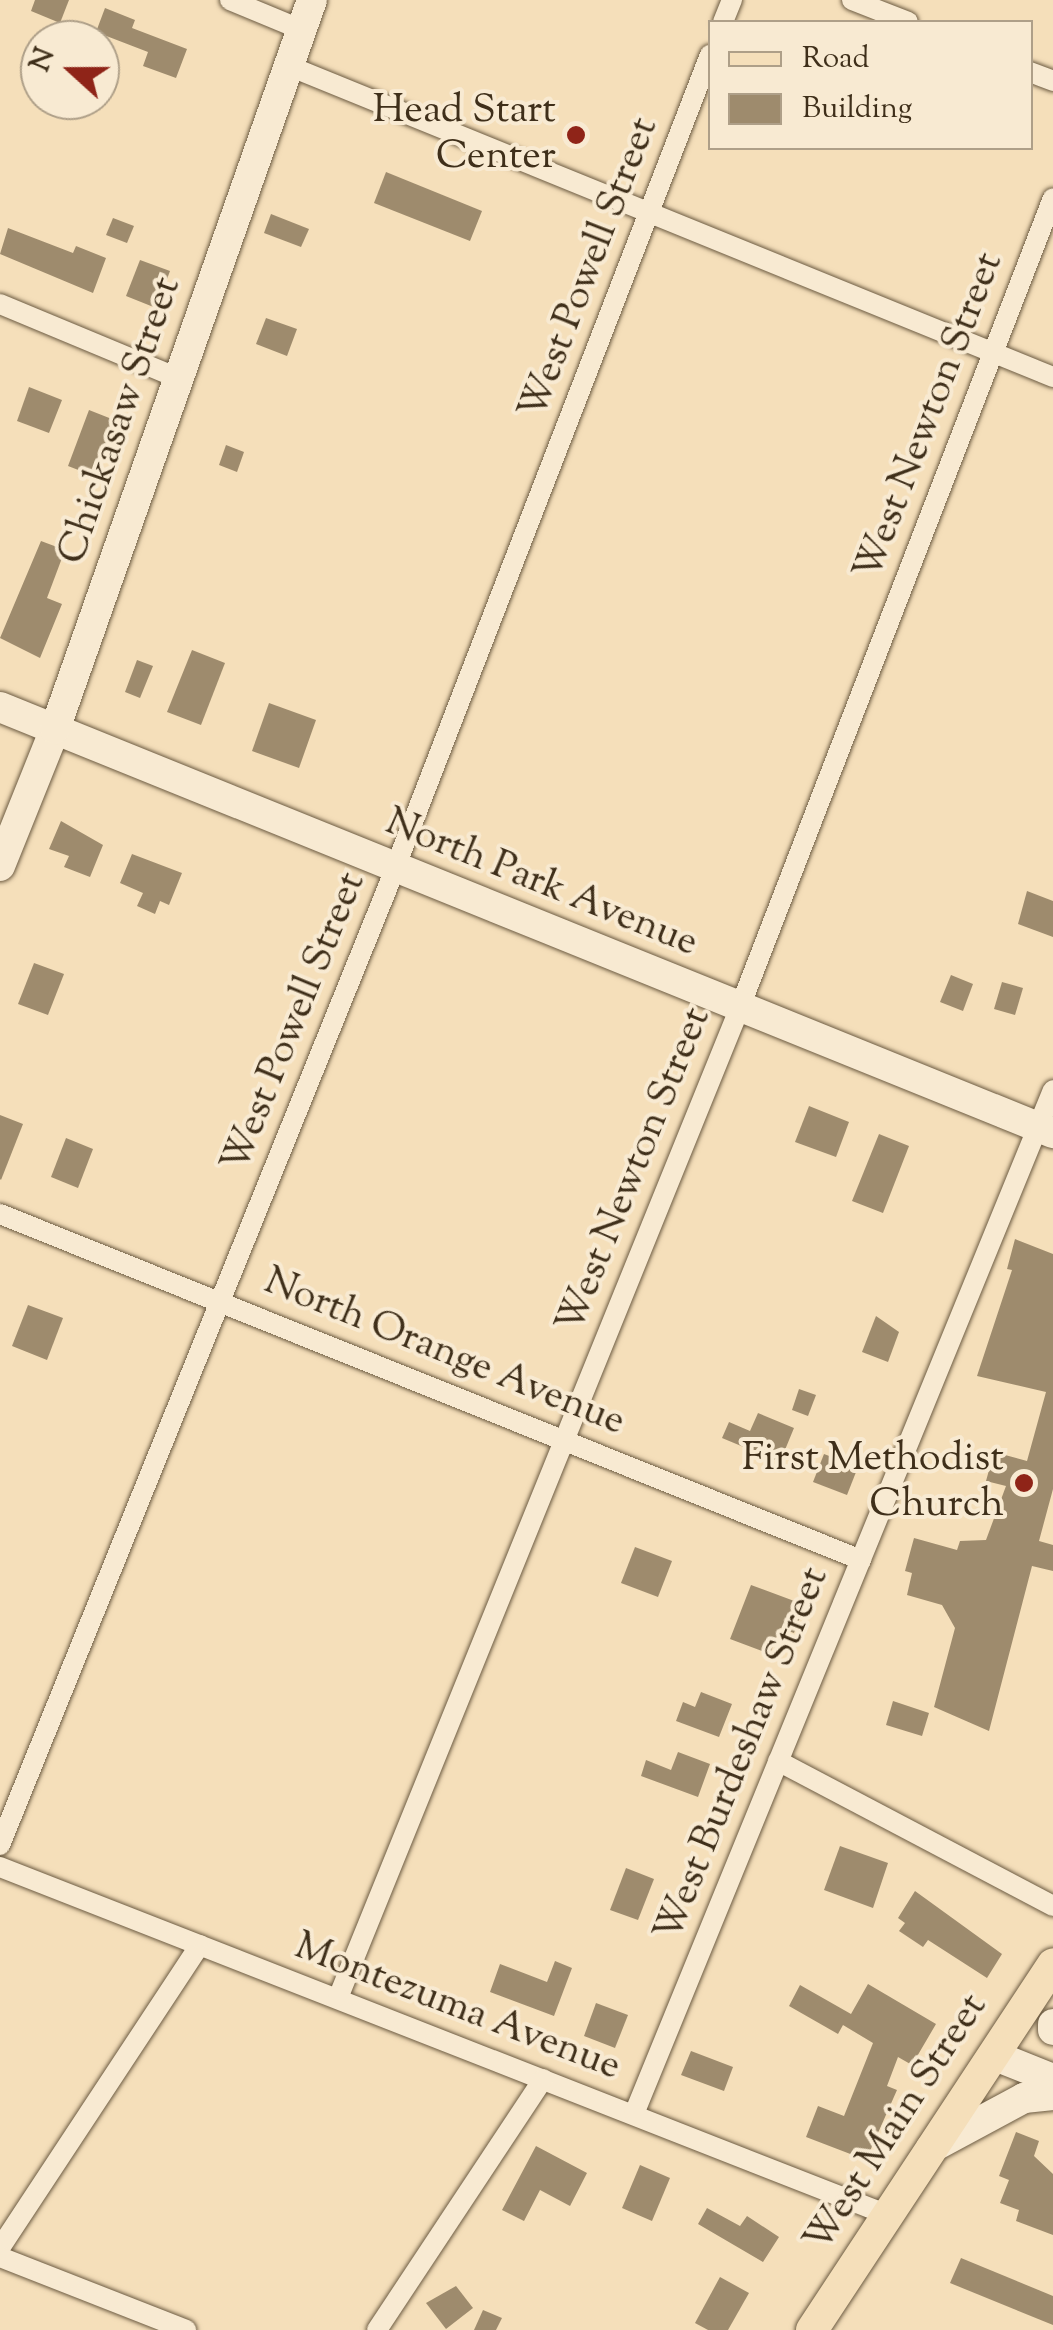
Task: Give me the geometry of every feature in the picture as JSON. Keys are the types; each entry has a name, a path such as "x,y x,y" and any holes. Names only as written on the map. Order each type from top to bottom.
{"main road":[{"name":"West Main Street","path":"812,2330 1053,1964"}],"street":[{"path":"230,0 302,30"},
{"name":"Chickasaw Street","path":"0,866 55,730 312,0"},
{"path":"852,0 903,20"},
{"name":"West Powell Street","path":"0,1845 395,869 708,60"},
{"path":"289,66 1053,377"},
{"name":"West Newton Street","path":"338,1998 740,1008 1053,198"},
{"path":"0,304 178,378"},
{"name":"North Park Avenue","path":"0,707 1045,1131"},
{"name":"West Burdeshaw Street","path":"634,2114 861,1560 1045,1131 1053,1090"},
{"name":"North Orange Avenue","path":"0,1214 861,1560"},
{"path":"778,1761 1053,1906"},
{"name":"Montezuma Avenue","path":"0,1866 888,2215"},
{"path":"0,2248 200,1945"},
{"path":"993,2055 1053,2079"},
{"path":"377,2330 543,2078"},
{"path":"931,2148 1024,2098 1053,2096"},
{"path":"0,2257 186,2330"}],"building":[{"path":"35,0 69,0 61,20 31,11"},
{"path":"105,8 135,20 132,28 187,49 176,78 143,66 148,52 120,41 120,20 100,20"},
{"path":"386,172 482,211 470,241 374,203"},
{"path":"271,214 309,229 301,247 264,233"},
{"path":"113,218 134,226 127,243 106,235"},
{"path":"8,228 73,253 76,246 106,258 93,293 0,254"},
{"path":"140,260 170,271 156,308 126,296"},
{"path":"266,318 297,329 287,356 256,344"},
{"path":"29,387 62,400 49,433 17,421"},
{"path":"89,410 127,425 116,454 104,449 94,476 68,466"},
{"path":"226,445 244,452 237,472 219,465"},
{"path":"41,541 65,550 47,598 62,604 40,658 0,638"},
{"path":"192,650 225,663 201,725 167,712"},
{"path":"137,660 153,666 140,698 125,692"},
{"path":"269,703 316,720 299,768 252,751"},
{"path":"61,821 103,845 90,877 64,867 69,856 49,849"},
{"path":"132,854 182,873 169,905 160,901 155,914 137,906 143,893 120,883"},
{"path":"1027,891 1053,901 1053,937 1018,924"},
{"path":"34,963 64,974 48,1015 18,1004"},
{"path":"951,975 973,984 963,1011 940,1002"},
{"path":"1002,982 1023,988 1015,1015 994,1009"},
{"path":"809,1106 849,1122 836,1157 795,1142"},
{"path":"0,1115 23,1124 1,1180 0,1179"},
{"path":"879,1134 909,1146 883,1213 852,1201"},
{"path":"66,1138 93,1149 78,1188 51,1177"},
{"name":"First Methodist Church","path":"1015,1239 1053,1254 1053,1489 1039,1541 1053,1545 1053,1571 1032,1566 989,1731 934,1707 955,1628 942,1605 907,1595 912,1573 905,1571 914,1538 957,1550 960,1541 986,1540 1006,1486 986,1481 994,1452 1027,1461 1046,1392 977,1376 1012,1270 1007,1269"},
{"path":"28,1305 63,1318 47,1360 12,1346"},
{"path":"876,1316 899,1332 888,1362 862,1352"},
{"path":"799,1389 816,1395 808,1416 792,1410"},
{"path":"758,1413 794,1428 780,1462 722,1438 729,1422 750,1431"},
{"path":"824,1454 858,1467 847,1495 813,1482"},
{"path":"635,1547 672,1561 658,1597 621,1583"},
{"path":"751,1585 805,1605 794,1633 780,1628 770,1654 730,1639"},
{"path":"701,1692 732,1704 719,1737 676,1721 683,1702 695,1707"},
{"path":"893,1701 929,1713 922,1736 886,1725"},
{"path":"678,1752 710,1764 698,1797 641,1776 646,1760 671,1770"},
{"path":"840,1846 888,1863 873,1908 824,1890"},
{"path":"626,1868 654,1879 638,1920 610,1910"},
{"path":"915,1891 1002,1954 987,1978 928,1940 923,1947 899,1931 905,1923 898,1918"},
{"path":"555,1961 572,1968 554,2016 490,1992 500,1964 547,1982"},
{"path":"868,1984 936,2024 912,2065 898,2057 887,2086 897,2090 866,2160 806,2137 818,2106 844,2116 873,2043 843,2025 838,2034 789,2006 800,1985 851,2014"},
{"path":"596,2003 628,2015 615,2048 584,2036"},
{"path":"691,2051 733,2067 724,2091 681,2075"},
{"path":"1016,2132 1039,2141 1034,2156 1053,2174 1053,2235 1016,2221 1019,2210 1000,2203 1009,2180 999,2176"},
{"path":"536,2146 587,2173 570,2206 540,2190 524,2221 502,2210"},
{"path":"640,2165 670,2178 652,2221 622,2208"},
{"path":"707,2208 740,2226 747,2216 779,2237 763,2262 698,2224"},
{"path":"961,2258 1053,2296 1053,2325 950,2283"},
{"path":"720,2277 749,2293 728,2330 708,2330 695,2323"},
{"path":"456,2286 473,2308 446,2329 426,2303"},
{"path":"483,2310 502,2318 496,2330 474,2330"}],"place":[{"name":"Head Start Center","path":"576,135"},
{"name":"First Methodist Church","path":"1024,1483"}]}
